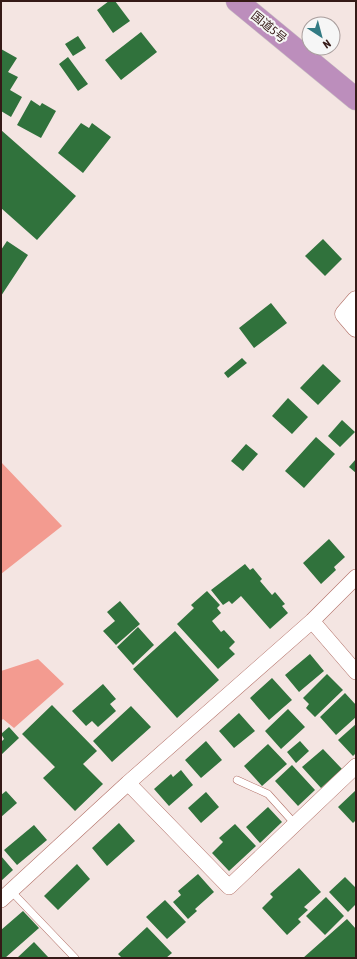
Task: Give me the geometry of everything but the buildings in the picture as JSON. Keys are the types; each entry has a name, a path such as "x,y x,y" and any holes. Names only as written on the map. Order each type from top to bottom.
{"highway":[{"name":"国道5号","path":"237,1 356,99"}],"street":[{"path":"356,300 344,314 356,328"},
{"path":"6,896 128,783 312,621 356,577"},
{"path":"312,621 356,672"},
{"path":"128,783 228,887 356,766"}],"lane":[{"path":"237,780 268,794 295,824"},
{"path":"6,896 75,958"}],"shaded area":[{"path":"1,462 62,526 1,574"},
{"path":"38,659 64,684 14,728 3,719 1,721 1,671"}]}
